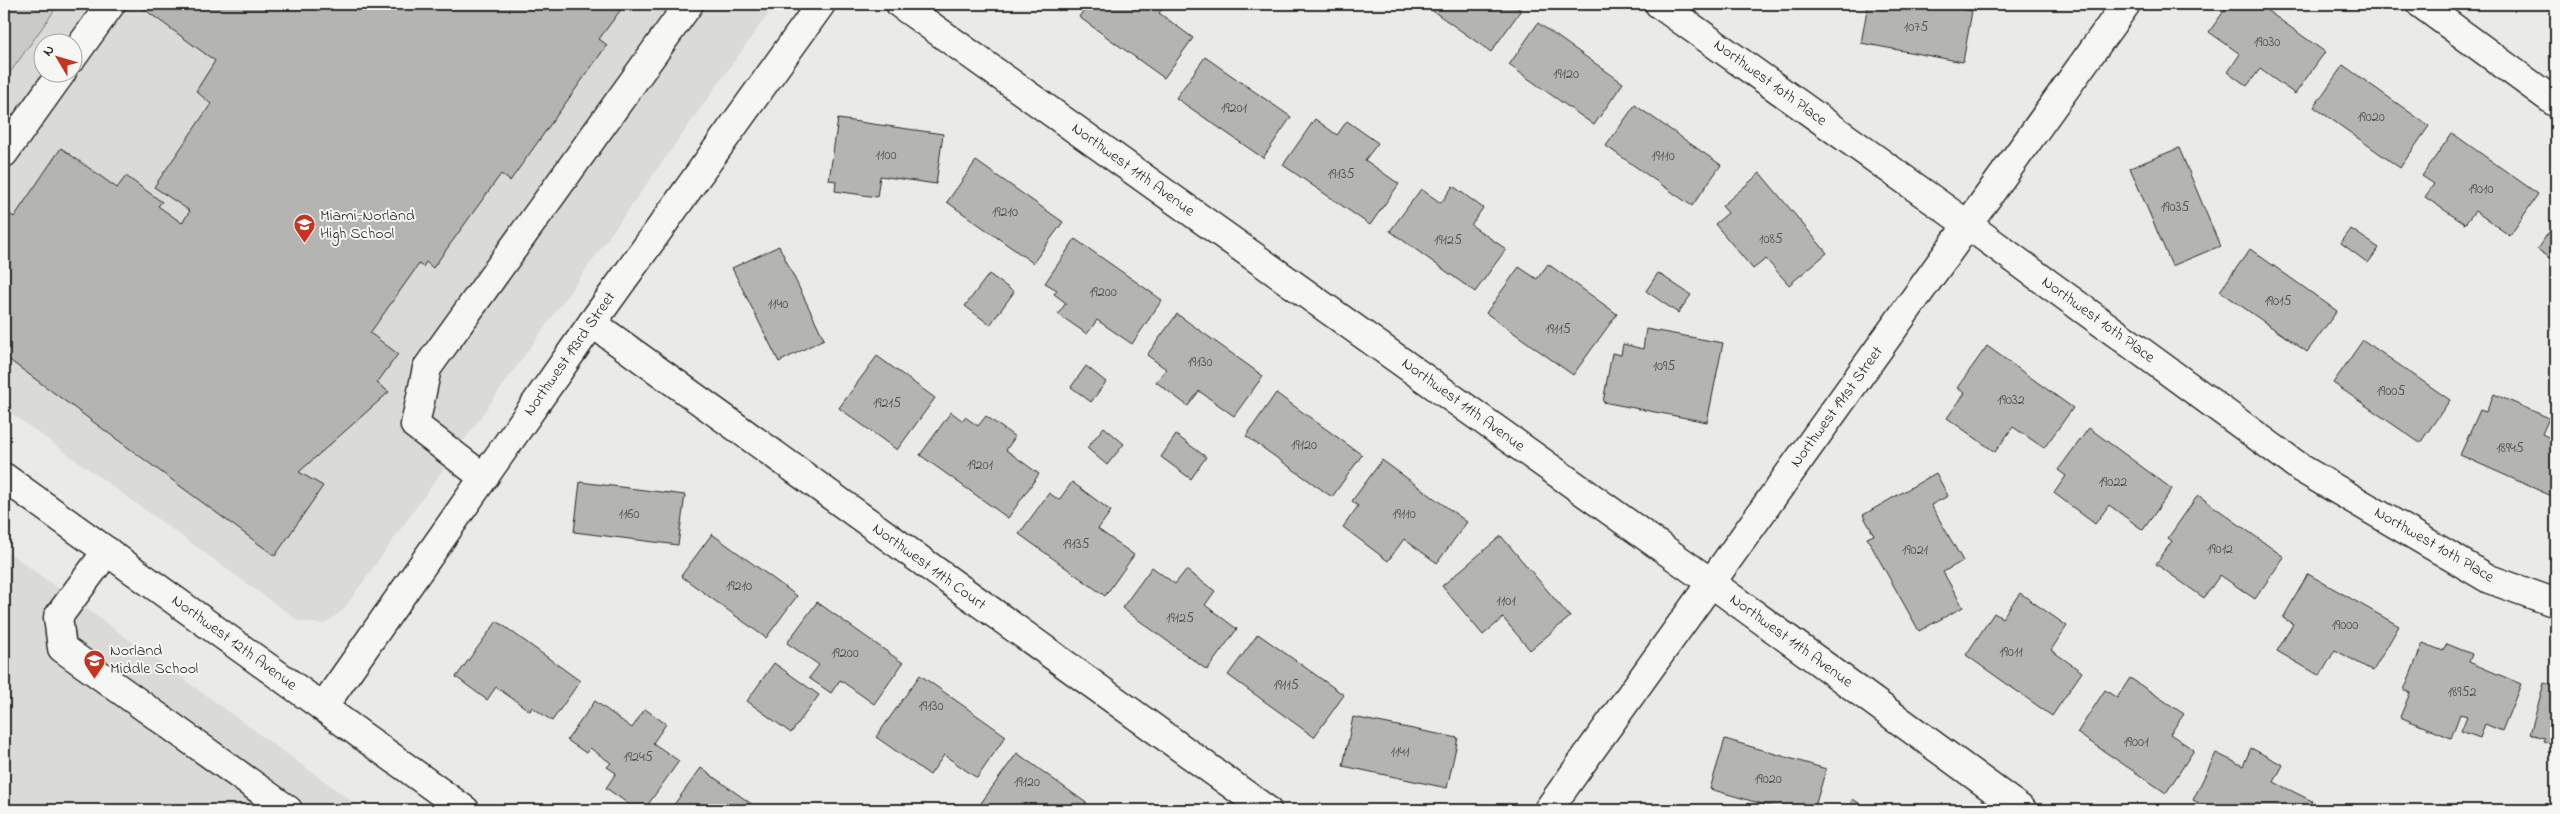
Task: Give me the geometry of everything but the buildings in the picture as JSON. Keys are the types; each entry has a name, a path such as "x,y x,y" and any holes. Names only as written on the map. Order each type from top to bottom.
{"street":[{"path":"82,44 111,4"},
{"path":"484,477 415,425 427,368 689,4"},
{"name":"Northwest 193rd Street","path":"323,707 592,323 821,4"},
{"name":"Northwest 11th Avenue","path":"900,4 1710,582 2022,810"},
{"name":"Northwest 10th Place","path":"1659,4 1968,225 2302,470 2489,579 2556,603"},
{"name":"Northwest 191st Street","path":"1548,810 2126,4"},
{"path":"2420,4 2556,103"},
{"path":"4,153 55,82"},
{"name":"Northwest 11th Court","path":"592,323 1267,810"},
{"name":"Northwest 12th Avenue","path":"4,476 465,810"},
{"path":"107,551 58,617 62,648 288,810"}],"shaded area":[{"path":"4,4 59,4 39,32 32,32 32,42 4,81"},
{"name":"Miami-Norland High School","path":"59,4 775,4 343,610 324,624 299,621 4,408 4,81 32,42 32,82 82,82 82,32 39,32"},
{"name":"Norland Middle School","path":"4,549 364,810 4,810"}],"place":[{"name":"Miami-Norland High School","path":"304,244"},
{"name":"Norland Middle School","path":"94,679"}]}
